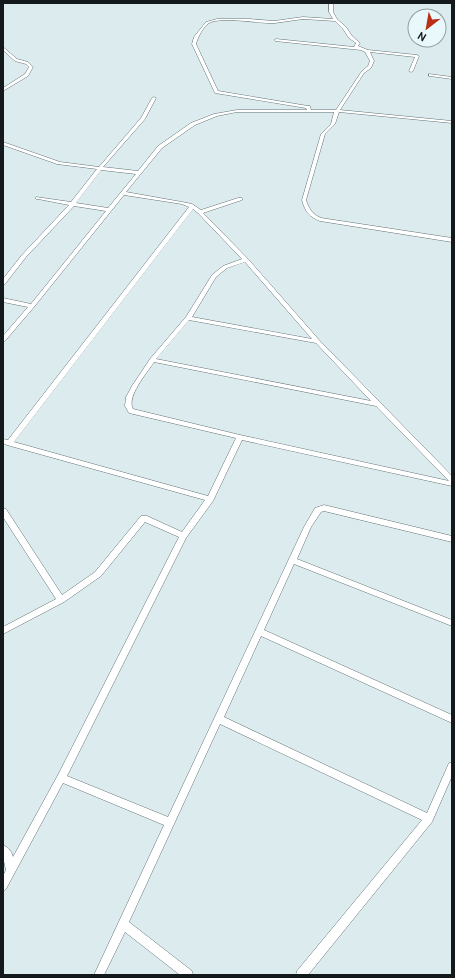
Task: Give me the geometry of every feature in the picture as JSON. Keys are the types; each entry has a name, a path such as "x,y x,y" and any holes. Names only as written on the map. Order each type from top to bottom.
{"street":[{"path":"331,3 331,12 336,20 345,28 350,37 358,43 356,47 366,50 372,61 370,67 363,72 337,111 333,124 323,134 304,200 311,215 320,219 452,240"},
{"path":"309,111 308,107 216,92 194,44 196,37 207,23 215,20 272,22 303,18 336,20"},
{"path":"276,40 417,56 412,71"},
{"path":"3,48 16,60 27,63 31,67 27,75 3,90"},
{"path":"430,75 452,78"},
{"path":"3,283 24,256 72,204 100,168 130,134 154,98"},
{"path":"3,340 160,147 193,124 216,115 237,111 337,111 452,122"},
{"path":"3,143 59,163 140,173"},
{"path":"123,193 174,201 192,206 200,212 246,260 318,342 452,480"},
{"path":"38,198 109,210"},
{"path":"200,212 240,198"},
{"path":"192,206 6,442 210,499"},
{"path":"246,260 219,271 188,318 152,360 129,397 128,406 131,411 452,484"},
{"path":"3,300 32,306"},
{"path":"188,318 318,342"},
{"path":"152,360 378,404"},
{"path":"3,886 61,778 183,536 210,499 240,437"},
{"path":"99,975 292,560 318,510 324,508 452,539"},
{"path":"3,511 61,600"},
{"path":"3,630 61,600 98,574 144,518 183,536"},
{"path":"292,560 452,623"},
{"path":"260,631 452,719"},
{"path":"218,719 429,819"},
{"path":"301,975 429,819 452,766"},
{"path":"61,778 170,823"},
{"path":"3,850 8,856 11,870"},
{"path":"123,924 188,975"}]}
